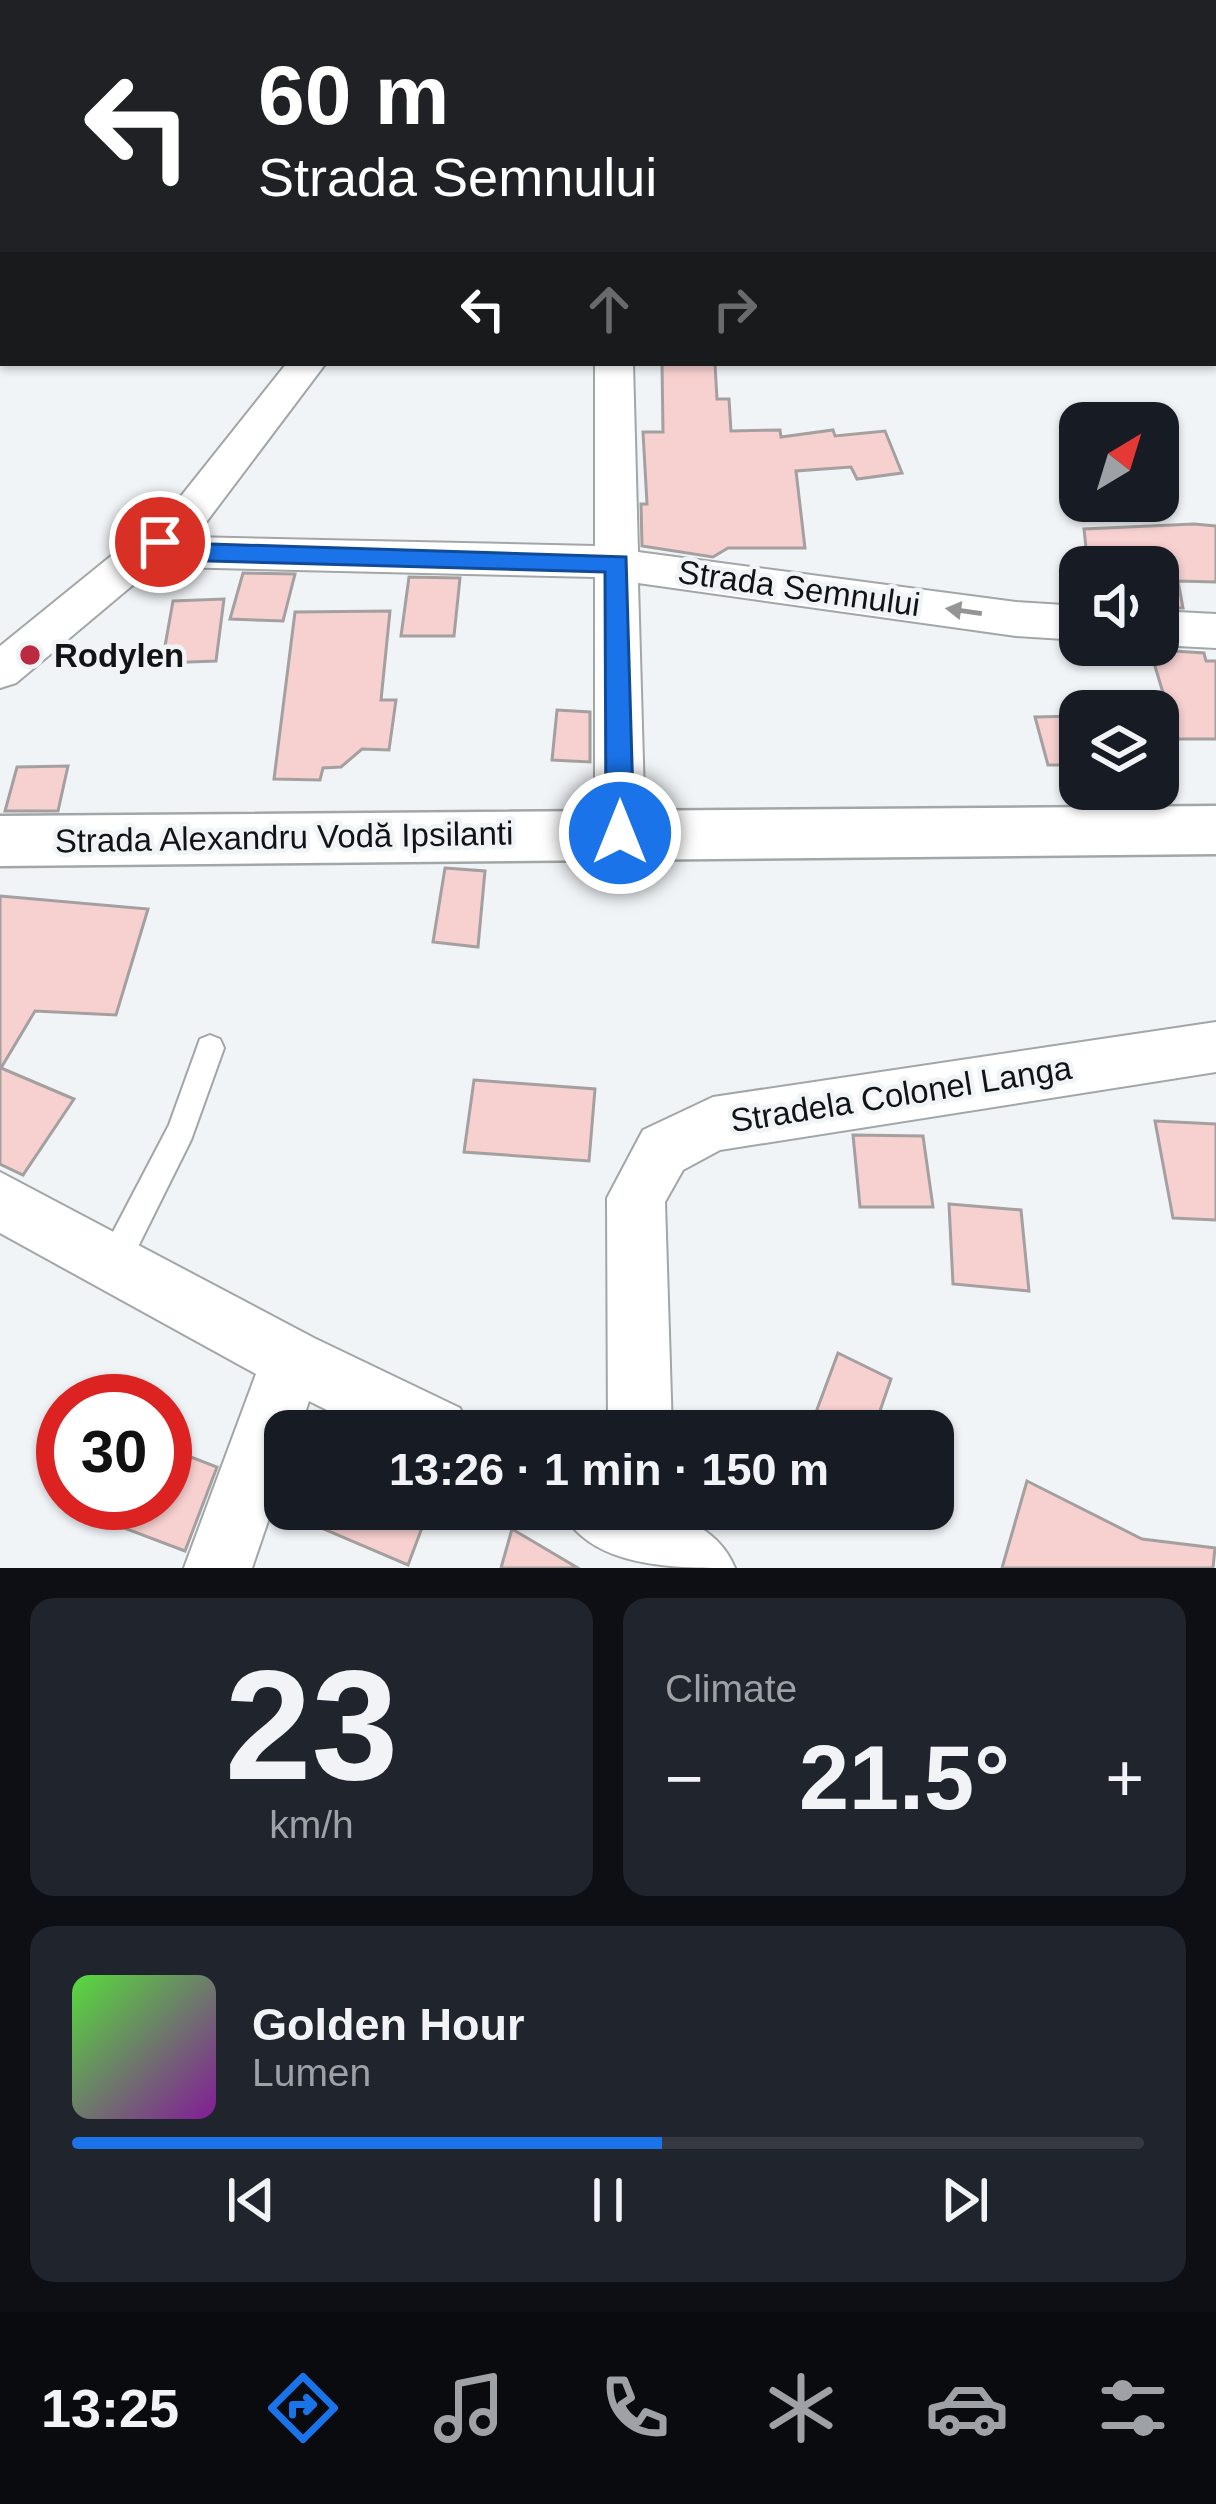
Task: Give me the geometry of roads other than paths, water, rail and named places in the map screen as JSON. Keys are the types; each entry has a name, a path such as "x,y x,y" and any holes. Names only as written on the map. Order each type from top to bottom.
{"street":[{"path":"0,670 189,515 306,366"},
{"path":"614,366 620,833"},
{"name":"Strada Semnului","path":"160,542 174,552 617,563 1059,622"},
{"path":"1179,629 1216,631"},
{"name":"Strada Alexandru Vodă Ipsilanti","path":"0,841 1216,830"},
{"name":"Stradela Colonel Langa","path":"640,1410 636,1198 663,1150 713,1124 1216,1047"},
{"path":"0,1201 292,1360 394,1410"},
{"path":"218,1568 292,1360"},
{"path":"644,1530 701,1568"}],"lane":[{"path":"114,1262 181,1130 210,1048"}],"place":[{"name":"Rodylen","path":"30,655"}]}
